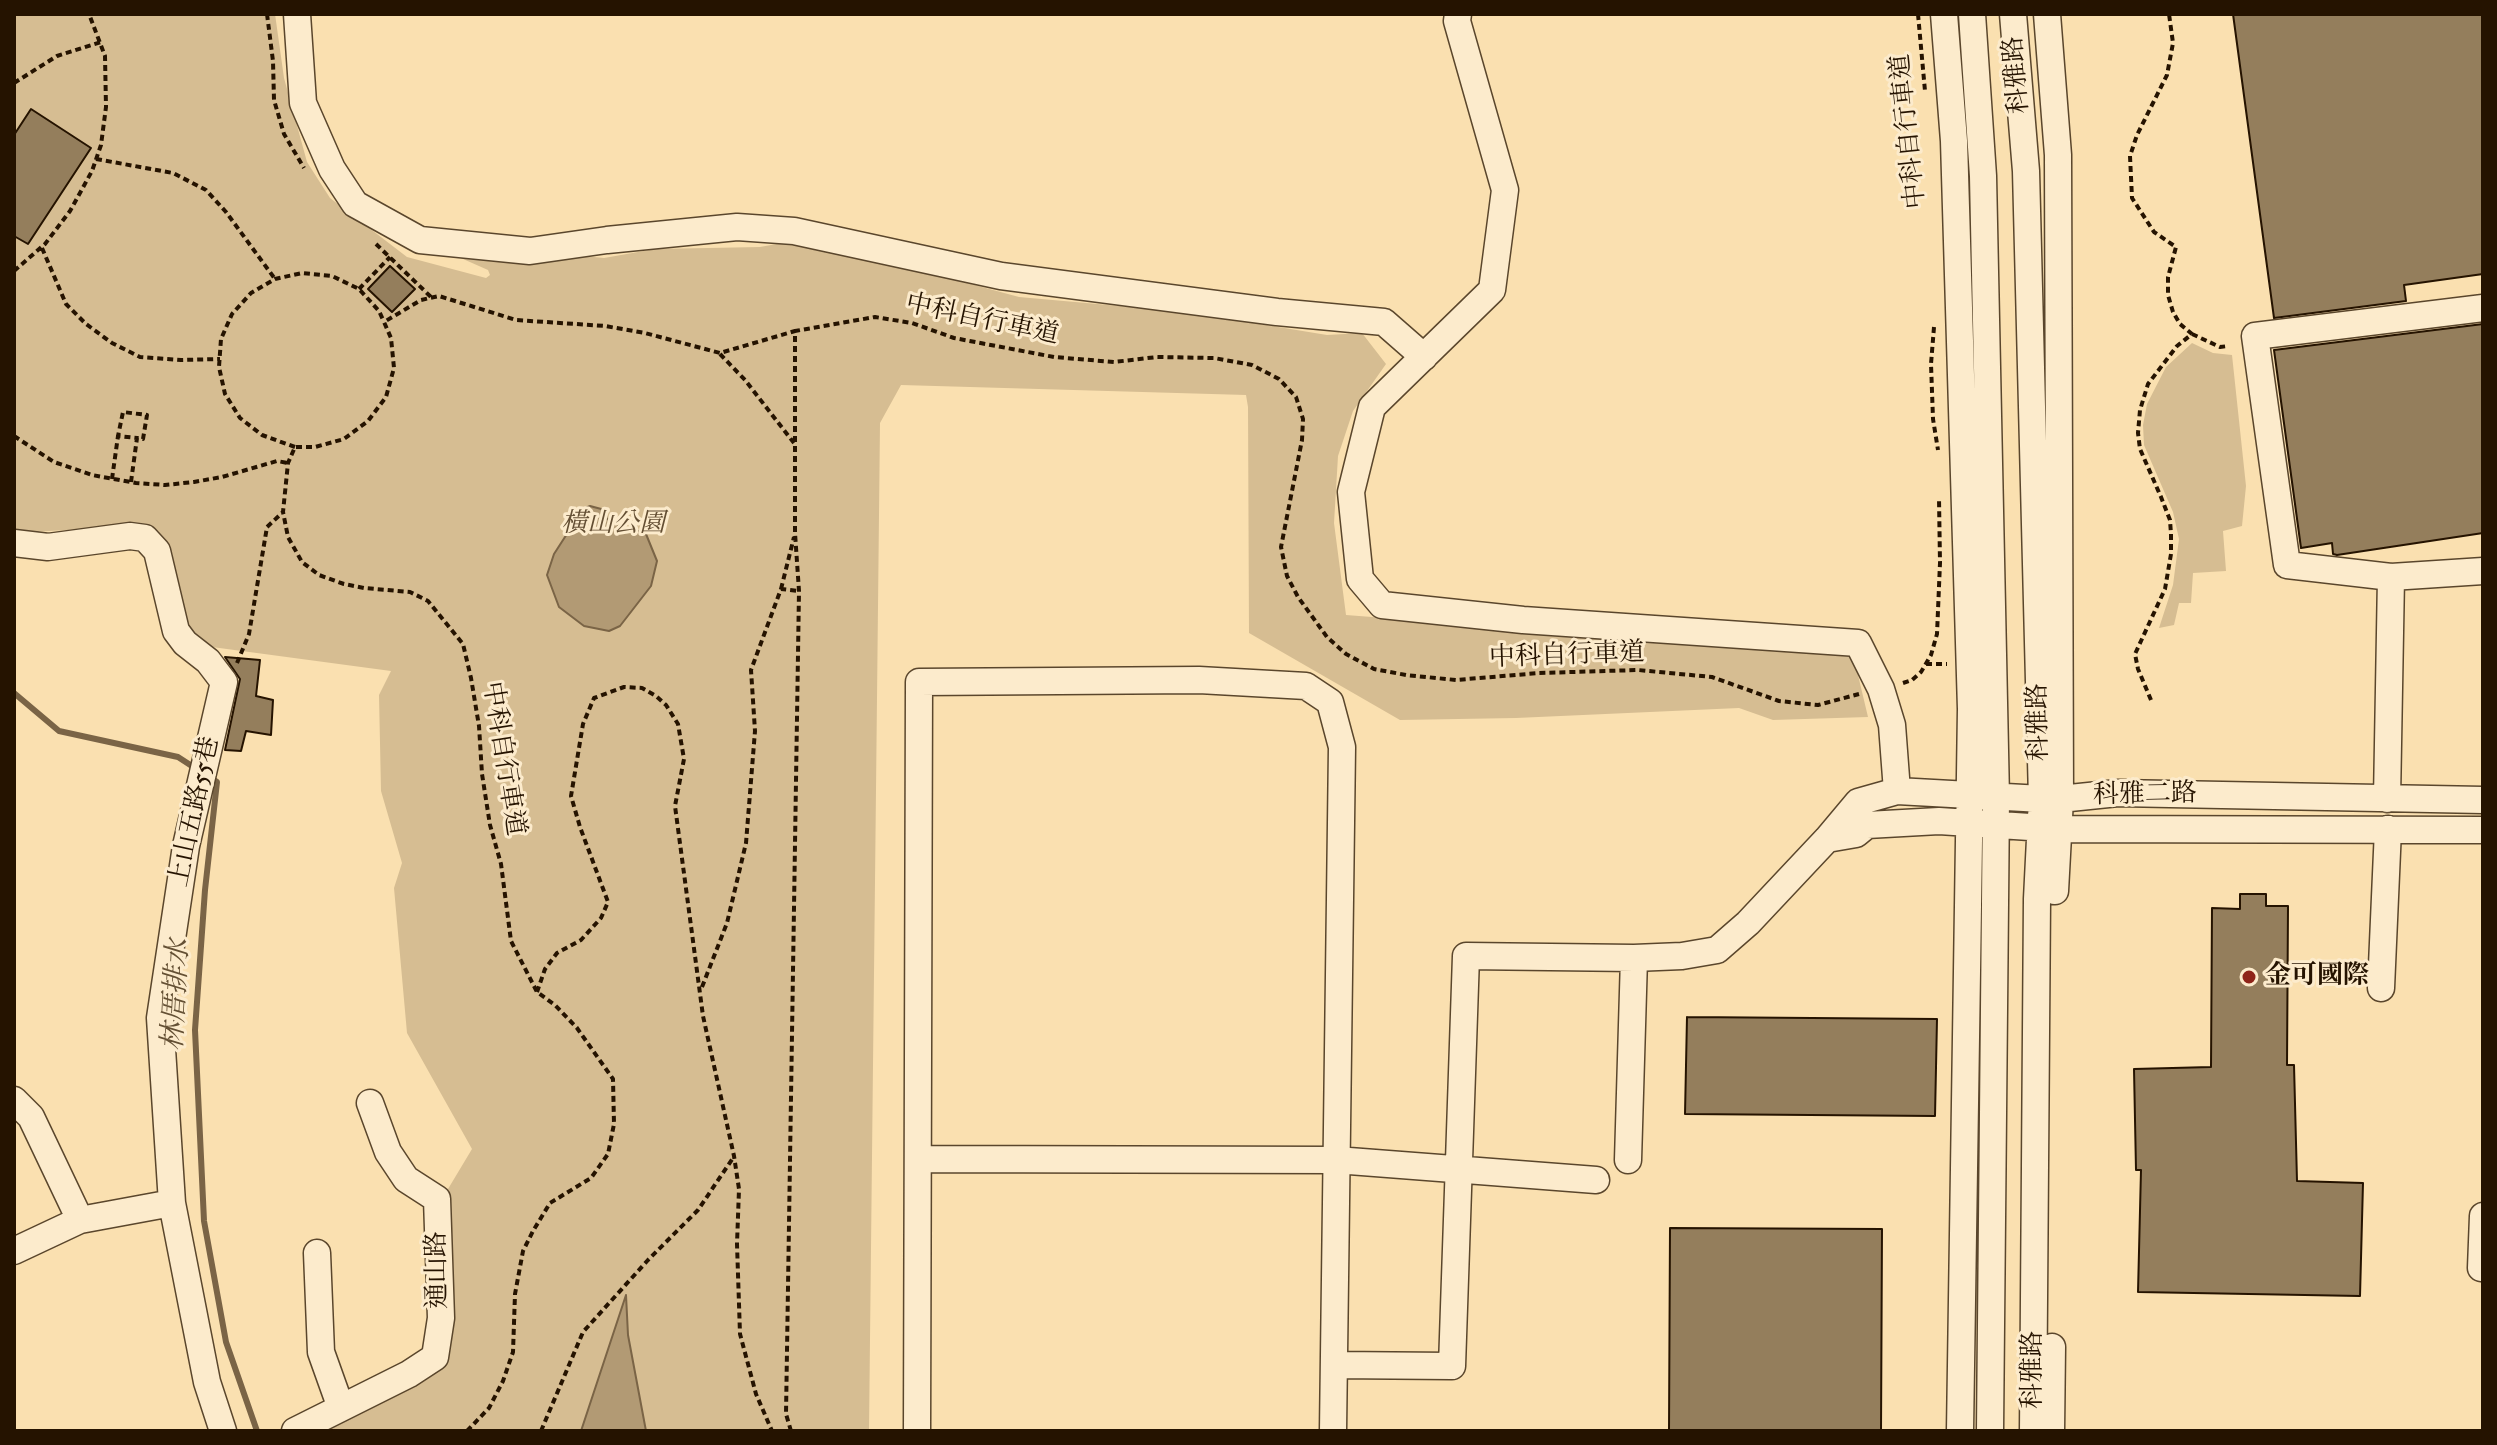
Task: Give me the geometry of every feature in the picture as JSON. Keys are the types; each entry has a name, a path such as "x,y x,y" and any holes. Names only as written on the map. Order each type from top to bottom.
{"street":[{"path":"297,14 303,103 332,169 355,204 420,240 530,251 737,227 794,231 1001,276 1277,312 1384,322 1424,357"},
{"path":"1458,14 1457,21 1505,190 1492,290 1372,407 1351,492 1360,579 1382,605 1523,620 1858,643 1881,689 1892,725 1897,791"},
{"path":"1944,14 1955,189 1971,709 1960,1431"},
{"name":"科雅路","path":"1972,14 1983,176 1996,798 1990,1431"},
{"name":"科雅路","path":"2013,14 2026,171 2051,799"},
{"name":"科雅路","path":"2047,14 2058,155 2051,799 2055,901 2051,1431"},
{"path":"2483,308 2255,336 2287,565 2391,577 2483,571"},
{"path":"14,543 48,547 130,536 145,538 157,551 176,631 185,643 208,661 224,682"},
{"path":"2387,799 2391,577"},
{"path":"917,1431 919,682 1199,680 1306,686 1330,702 1342,747 1333,1431"},
{"name":"上山五路55巷","path":"223,1431 207,1382 172,1203 160,1018 186,846 224,682"},
{"name":"科雅二路","path":"1459,1169 1466,956 1634,958 1682,956 1717,950 1748,923 1858,802 1897,791 2051,799 2118,793 2483,800"},
{"name":"科雅二路","path":"1827,839 1856,834 1867,825 1939,821 2051,828 2483,830"},
{"name":"科雅路","path":"2033,1431 2037,899 2051,828"},
{"path":"2381,988 2388,829"},
{"path":"1628,1160 1634,958"},
{"path":"14,1100 31,1117 80,1220"},
{"name":"通山路","path":"295,1431 409,1374 435,1357 441,1318 437,1199 406,1179 388,1152 370,1103"},
{"path":"918,1159 1336,1160 1596,1180"},
{"path":"1334,1365 1452,1366 1459,1169"},
{"path":"14,1251 80,1220 172,1203"},
{"path":"2481,1268 2483,1216"},
{"path":"317,1253 321,1352 341,1408"}],"path":[{"path":"14,271 42,248 70,211 96,159 106,107 105,56 89,14"},
{"name":"中科自行車道","path":"1918,14 1925,93"},
{"path":"2169,14 2173,43 2171,62 2130,156 2132,198 2154,232 2176,247 2168,277 2168,295 2180,324 2192,334 2220,347 2228,346"},
{"path":"14,83 57,56 101,42"},
{"path":"96,159 173,173 206,190 275,279"},
{"path":"42,248 66,304 112,343 140,357 220,359"},
{"path":"359,289 390,257"},
{"path":"302,273 332,276 359,289 379,311 384,322 391,338 394,368 386,397 368,421 344,439 315,447 295,447 262,435 240,418 225,394 219,367 221,339 232,314 251,293 275,279 302,273"},
{"path":"384,322 421,300 439,296 516,320 605,326 720,353 795,445"},
{"name":"中科自行車道","path":"720,353 795,331 875,317 912,323 954,338 1054,357 1114,362 1157,357 1214,358 1252,365 1279,379 1296,397 1303,419 1302,440 1281,547 1287,576 1327,637 1346,654 1374,669 1406,675 1456,680 1539,673 1638,670 1712,677 1779,701 1818,705 1912,680 1931,655 1937,634 1940,495"},
{"path":"1935,323 1931,364 1933,419 1938,449"},
{"path":"791,1431 786,1414 799,591 795,533 795,331"},
{"path":"2151,700 2135,654 2165,589 2171,534 2170,520 2140,449 2140,410 2148,384 2177,346 2192,334"},
{"path":"112,479 118,436 123,412 147,415 143,439 118,436"},
{"path":"14,436 54,462 92,475 131,482 165,485 194,482 277,461 288,463"},
{"path":"131,482 137,438"},
{"name":"中科自行車道","path":"295,447 288,463 283,512 288,537 302,562 319,575 364,588 410,592 428,601 463,644 470,669 479,726 482,774 490,825 501,864 511,941 537,992 577,1028 613,1079 614,1124 608,1154 591,1178 550,1203 523,1251 515,1294 513,1352 489,1408 467,1431"},
{"path":"224,682 240,658 249,634 267,527 283,512"},
{"path":"701,989 727,923 746,843 755,731 751,670 781,589 795,533"},
{"path":"781,589 799,591"},
{"path":"537,992 545,969 557,953 581,940 601,918 608,902 571,796 583,724 594,698 624,687 642,688 666,705 678,724 684,759 675,806 703,1016 739,1189 740,1334 756,1394 772,1431"},
{"path":"541,1431 583,1332 698,1210 734,1156"}],"green space":[{"name":"橫山公園","path":"14,14 275,14 284,78 307,162 330,198 407,257 486,278 490,275 488,270 420,240 604,258 655,249 760,247 804,239 1019,297 1187,312 1327,335 1362,333 1386,364 1353,411 1338,456 1334,523 1346,615 1853,654 1868,717 1773,720 1739,708 1400,720 1249,633 1246,395 901,385 880,423 869,1431 318,1431 432,1373 441,1318 448,1189 472,1149 407,1033 394,888 402,863 381,791 379,695 391,671 212,647 187,626 180,606 172,552 158,531 137,526 14,533"},
{"path":"2192,343 2213,353 2232,355 2246,486 2242,526 2223,531 2226,571 2193,573 2191,603 2179,603 2174,625 2159,628 2173,585 2179,539 2173,512 2144,445 2143,425 2147,404 2166,367"}],"shaded area":[{"path":"590,506 605,510 607,519 632,533 642,530 657,561 651,586 620,626 609,631 584,626 559,607 547,575 554,554 583,509"},
{"path":"626,1295 628,1335 646,1431 581,1431"}],"building":[{"path":"2233,14 2483,14 2483,274 2404,285 2406,301 2274,318"},
{"path":"31,109 91,148 28,244 14,236 14,135"},
{"path":"390,266 415,289 392,312 368,289"},
{"path":"2483,324 2483,533 2337,555 2333,554 2332,543 2301,548 2274,350"},
{"path":"225,657 260,660 256,696 273,700 271,735 246,731 241,751 225,750 240,679"},
{"path":"2240,894 2266,894 2266,906 2288,906 2287,1065 2294,1065 2297,1181 2363,1183 2360,1296 2138,1292 2141,1170 2136,1170 2134,1069 2211,1067 2212,908 2240,909"},
{"path":"1687,1017 1937,1019 1935,1116 1685,1114"},
{"path":"1670,1228 1882,1229 1881,1431 1669,1431"}],"waterway":[{"name":"林厝排水","path":"14,693 59,731 178,757 198,770"},
{"name":"林厝排水","path":"208,776 217,782 205,890 195,1030 204,1221 226,1342 257,1431"}],"place":[{"name":"金可國際","path":"2249,977"}]}
